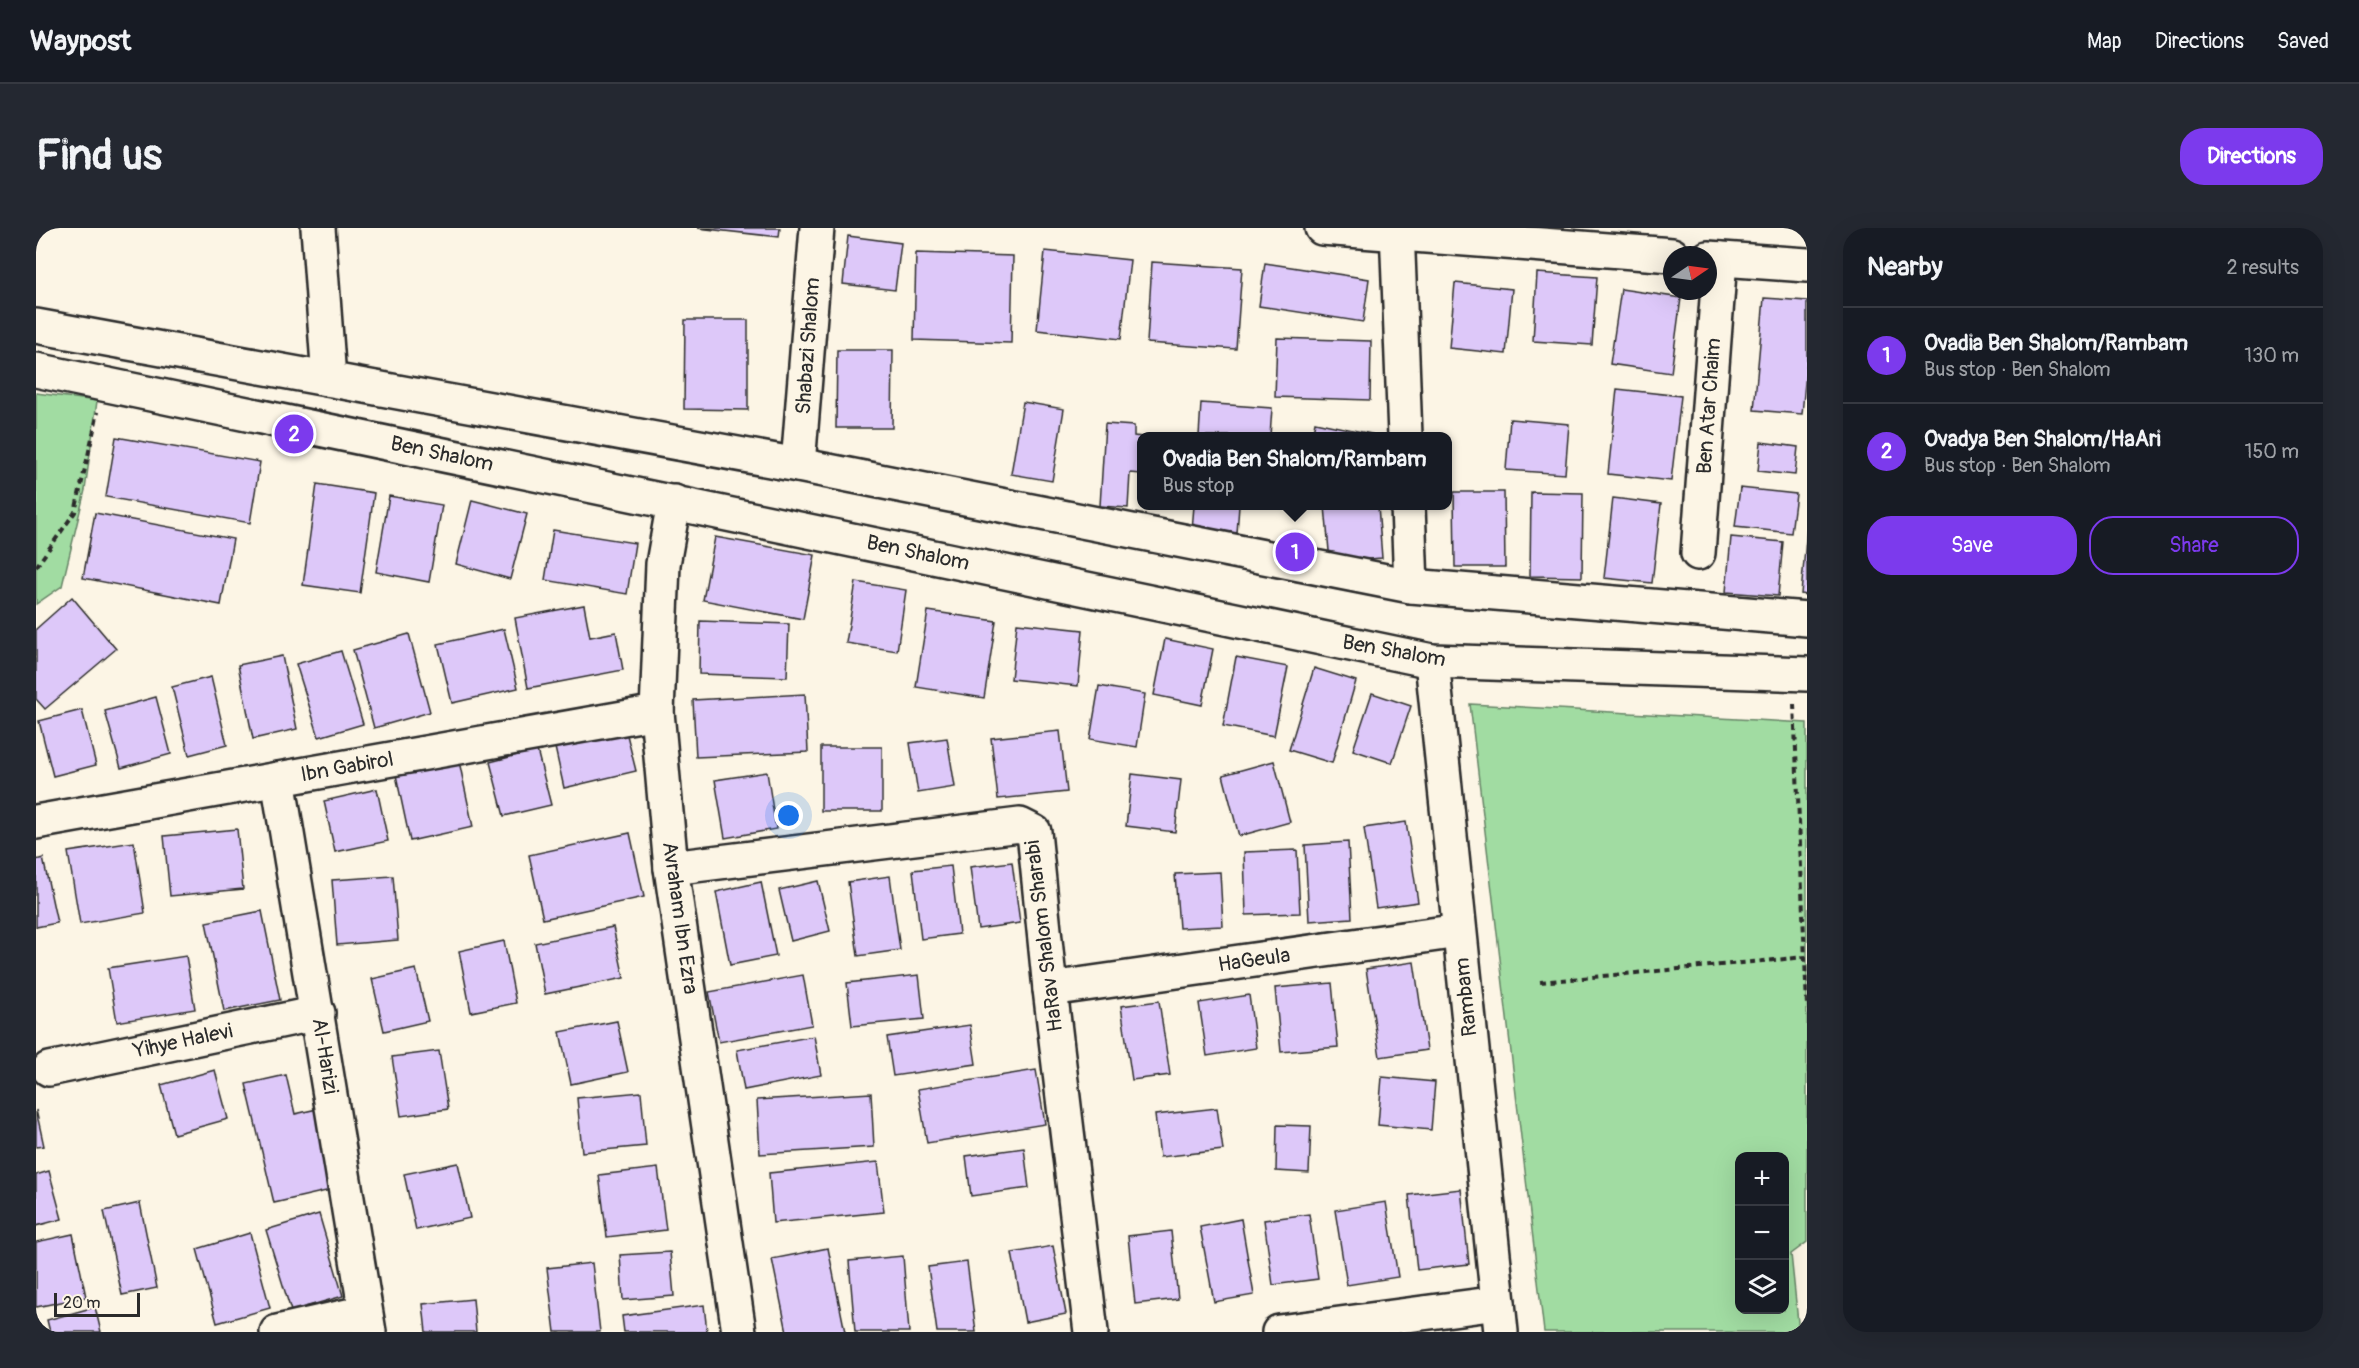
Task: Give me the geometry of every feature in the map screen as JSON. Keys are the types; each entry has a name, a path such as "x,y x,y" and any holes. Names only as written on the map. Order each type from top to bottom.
{"street":[{"path":"318,228 329,379"},
{"name":"Shabazi Shalom","path":"798,465 817,228"},
{"path":"1322,228 1396,231 1663,254"},
{"path":"1396,231 1405,432"},
{"path":"1717,258 1807,265"},
{"name":"Ben Atar Chaim","path":"1698,553 1712,300"},
{"path":"36,326 798,465 1411,586 1807,619"},
{"name":"Ben Shalom","path":"36,370 1432,661 1800,673"},
{"name":"Avraham Ibn Ezra","path":"674,502 663,564 657,712 671,868 739,1332"},
{"path":"1407,510 1411,586"},
{"name":"Rambam","path":"1432,661 1499,1318"},
{"name":"Ibn Gabirol","path":"36,822 657,712"},
{"name":"Al-Harizi","path":"278,779 367,1322"},
{"name":"HaRav Shalom Sharabi","path":"671,868 1020,825 1034,832 1050,989 1091,1332"},
{"name":"HaGeula","path":"1050,989 1459,931"},
{"name":"Yihye Halevi","path":"48,1069 318,1013"},
{"path":"1279,1332 1499,1318"},
{"path":"277,1332 367,1322"}],"path":[{"path":"36,567 75,512 105,384"},
{"path":"1800,673 1807,1006"},
{"path":"1540,982 1806,957"}],"green space":[{"path":"36,393 97,401 85,490 62,586 36,604"},
{"path":"1470,704 1807,723 1807,1242 1791,1254 1799,1332 1544,1332"}],"building":[{"path":"697,228 780,228 779,237"},
{"path":"848,236 901,243 895,290 843,284"},
{"path":"1045,251 1130,260 1121,339 1037,330"},
{"path":"916,253 1013,256 1011,343 914,340"},
{"path":"1152,262 1242,268 1236,349 1147,343"},
{"path":"1265,263 1369,279 1363,322 1259,306"},
{"path":"1537,273 1597,277 1592,345 1533,341"},
{"path":"1455,283 1512,289 1506,354 1449,348"},
{"path":"1621,289 1663,295 1663,300 1681,300 1671,373 1610,364"},
{"path":"1764,298 1807,301 1807,361 1802,414 1754,410"},
{"path":"685,320 748,320 748,410 684,409"},
{"path":"1277,338 1371,341 1370,400 1275,397"},
{"path":"837,350 893,350 892,428 836,428"},
{"path":"1617,389 1681,396 1671,481 1608,474"},
{"path":"1023,402 1064,409 1052,481 1011,474"},
{"path":"1201,403 1272,408 1270,432 1199,432"},
{"path":"1510,419 1569,424 1565,474 1506,470"},
{"path":"1315,422 1362,432 1313,432"},
{"path":"1105,424 1134,426 1134,436 1137,436 1137,474 1130,473 1128,508 1100,506"},
{"path":"116,437 260,462 250,523 106,497"},
{"path":"1761,442 1798,447 1795,475 1758,471"},
{"path":"317,484 374,493 360,593 303,585"},
{"path":"1740,488 1796,494 1791,533 1735,527"},
{"path":"1454,492 1504,492 1505,567 1455,567"},
{"path":"1531,492 1583,493 1582,577 1530,576"},
{"path":"389,496 442,505 429,582 376,572"},
{"path":"1613,498 1661,504 1652,583 1604,578"},
{"path":"472,500 527,514 510,579 456,564"},
{"path":"1194,510 1239,510 1237,533 1192,530"},
{"path":"1325,510 1378,510 1382,558 1330,562"},
{"path":"95,513 233,539 221,605 83,578"},
{"path":"1807,527 1807,595 1801,594"},
{"path":"553,530 635,543 627,594 545,580"},
{"path":"715,537 815,555 803,619 703,600"},
{"path":"1731,537 1783,542 1778,596 1726,592"},
{"path":"856,582 906,590 897,651 846,643"},
{"path":"72,597 116,649 45,709 36,699 36,629"},
{"path":"584,605 590,637 616,632 623,670 528,688 515,618"},
{"path":"928,611 996,621 984,698 916,687"},
{"path":"700,621 789,624 787,677 699,674"},
{"path":"1017,623 1083,630 1078,686 1011,679"},
{"path":"504,629 518,688 452,703 438,644"},
{"path":"409,634 430,712 374,728 353,650"},
{"path":"1165,639 1213,649 1202,705 1154,695"},
{"path":"341,651 363,724 319,737 296,664"},
{"path":"282,656 297,729 253,739 238,665"},
{"path":"1236,657 1288,667 1274,736 1223,726"},
{"path":"1314,668 1356,681 1332,763 1289,750"},
{"path":"211,677 227,745 189,755 172,687"},
{"path":"1099,686 1145,694 1137,747 1090,739"},
{"path":"1372,693 1411,706 1392,763 1353,750"},
{"path":"805,694 808,752 696,757 693,700"},
{"path":"156,697 171,754 121,768 105,711"},
{"path":"82,710 96,765 53,776 39,721"},
{"path":"625,727 636,771 564,788 554,743"},
{"path":"1060,731 1067,792 998,799 991,738"},
{"path":"947,738 955,787 918,793 910,743"},
{"path":"821,747 882,747 882,811 821,811"},
{"path":"537,750 551,805 504,816 490,762"},
{"path":"459,761 473,827 410,841 396,775"},
{"path":"1274,761 1290,822 1239,836 1223,775"},
{"path":"767,772 776,829 725,838 715,780"},
{"path":"1132,774 1181,780 1175,832 1126,826"},
{"path":"377,789 388,841 335,852 324,801"},
{"path":"1406,822 1418,902 1376,908 1364,828"},
{"path":"237,829 243,889 170,896 164,836"},
{"path":"630,833 644,897 543,919 529,855"},
{"path":"134,842 145,913 80,924 68,852"},
{"path":"1348,842 1352,918 1309,921 1305,845"},
{"path":"1297,850 1300,913 1246,915 1244,852"},
{"path":"43,858 57,923 36,927 36,860"},
{"path":"1012,862 1020,923 978,929 970,867"},
{"path":"951,866 959,934 921,939 913,870"},
{"path":"1220,872 1223,926 1179,928 1175,874"},
{"path":"393,876 398,940 337,945 332,880"},
{"path":"890,876 900,950 858,956 848,882"},
{"path":"818,881 830,931 791,941 779,890"},
{"path":"761,882 776,956 730,965 716,892"},
{"path":"262,911 280,1000 224,1011 206,922"},
{"path":"613,927 624,978 545,994 535,943"},
{"path":"504,941 516,1003 471,1012 459,951"},
{"path":"186,956 195,1009 117,1022 108,968"},
{"path":"1414,962 1427,1050 1380,1057 1366,969"},
{"path":"416,969 428,1021 384,1031 372,979"},
{"path":"803,975 812,1025 719,1042 709,992"},
{"path":"919,975 924,1019 852,1026 847,983"},
{"path":"1332,983 1338,1047 1281,1052 1275,988"},
{"path":"1249,995 1256,1048 1207,1056 1199,1003"},
{"path":"1159,1001 1170,1075 1132,1080 1121,1006"},
{"path":"617,1021 628,1072 571,1084 560,1032"},
{"path":"970,1025 976,1064 893,1076 887,1037"},
{"path":"814,1036 821,1075 744,1090 737,1050"},
{"path":"439,1051 448,1109 401,1116 392,1057"},
{"path":"215,1070 228,1119 174,1134 161,1085"},
{"path":"1036,1070 1045,1124 927,1143 918,1089"},
{"path":"286,1075 295,1114 317,1109 335,1189 274,1203 246,1084"},
{"path":"1382,1077 1435,1082 1431,1130 1378,1125"},
{"path":"641,1092 646,1146 582,1152 577,1098"},
{"path":"871,1093 874,1147 760,1154 757,1100"},
{"path":"1217,1108 1223,1150 1160,1157 1155,1115"},
{"path":"36,1110 44,1146 36,1147"},
{"path":"1277,1125 1311,1126 1309,1173 1276,1171"},
{"path":"1024,1148 1029,1188 971,1196 966,1156"},
{"path":"878,1162 884,1212 773,1223 769,1173"},
{"path":"458,1163 470,1218 416,1230 404,1174"},
{"path":"658,1168 666,1230 607,1237 599,1175"},
{"path":"49,1171 62,1219 36,1226 36,1175"},
{"path":"1461,1189 1469,1264 1417,1270 1409,1195"},
{"path":"1386,1202 1398,1277 1347,1285 1335,1210"},
{"path":"140,1203 157,1288 122,1295 104,1211"},
{"path":"319,1214 343,1296 291,1311 266,1230"},
{"path":"1309,1214 1318,1279 1273,1285 1264,1220"},
{"path":"1241,1219 1254,1295 1214,1302 1200,1227"},
{"path":"1171,1231 1178,1299 1135,1304 1128,1236"},
{"path":"250,1233 270,1308 217,1323 197,1249"},
{"path":"73,1234 86,1297 36,1307 36,1242"},
{"path":"1053,1246 1066,1314 1025,1322 1012,1253"},
{"path":"828,1248 845,1332 787,1332 772,1259"},
{"path":"670,1252 674,1296 623,1300 620,1255"},
{"path":"903,1256 909,1332 855,1332 849,1261"},
{"path":"967,1262 976,1332 937,1332 928,1267"},
{"path":"592,1263 600,1332 555,1332 547,1268"},
{"path":"473,1299 476,1332 426,1332 423,1304"},
{"path":"704,1305 707,1332 624,1332 622,1316"},
{"path":"95,1307 101,1332 50,1332 47,1320"}],"place":[{"name":"Ovadya Ben Shalom/HaAri","path":"294,434"},
{"name":"Ovadia Ben Shalom/Rambam","path":"1295,552"}]}
